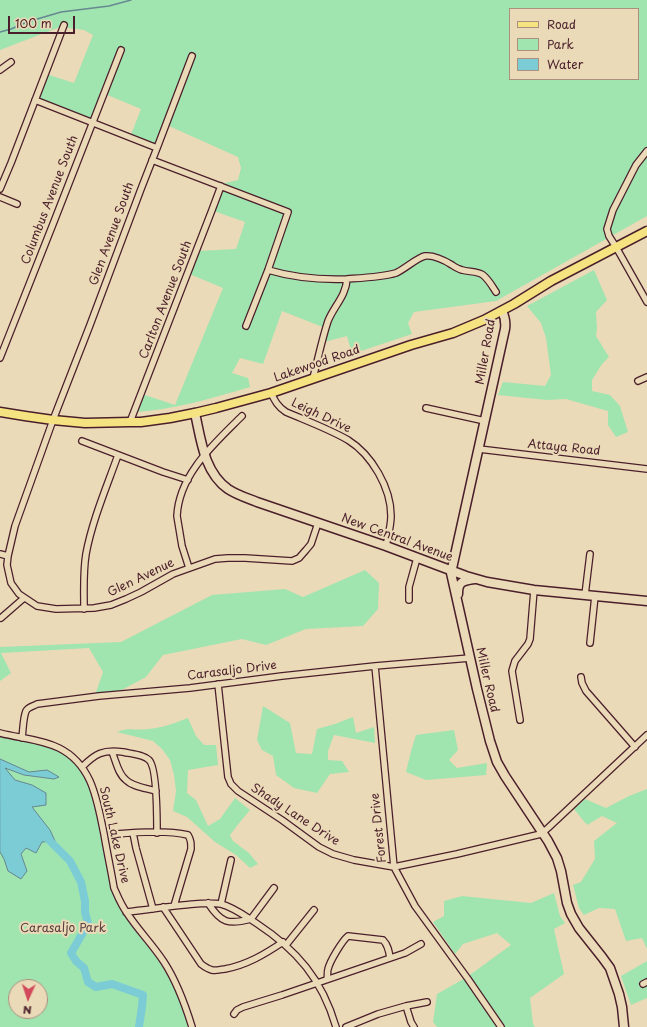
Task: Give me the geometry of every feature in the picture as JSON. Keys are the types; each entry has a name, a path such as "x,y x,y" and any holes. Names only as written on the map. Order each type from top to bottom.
{"main road":[{"name":"Lakewood Road","path":"0,412 85,423 141,422 195,413 271,393 411,345 453,333 484,320 514,304 551,281 647,231"}],"street":[{"path":"0,189 64,25"},
{"name":"Columbus Avenue South","path":"0,358 121,50"},
{"name":"Glen Avenue South","path":"53,420 192,56"},
{"path":"0,70 11,62"},
{"path":"35,100 157,148"},
{"path":"647,152 636,165 613,210 607,229 609,236 647,302"},
{"path":"152,160 288,212 268,270 246,326"},
{"name":"Carlton Avenue South","path":"130,422 221,186"},
{"path":"0,197 17,204"},
{"path":"268,270 286,275 324,280 347,279 394,273 422,257 429,256 438,258 460,270 480,273 489,281 496,292"},
{"path":"313,378 329,320 345,290 347,279"},
{"name":"Miller Road","path":"502,310 505,316 505,328 451,570 490,741 498,762 506,777 543,833 557,858 567,903 579,928 610,968 619,994 624,1027"},
{"path":"638,381 647,377"},
{"name":"Leigh Drive","path":"271,393 281,409 350,441 363,452 372,463 383,482 390,505 390,525 386,546"},
{"path":"426,408 485,421"},
{"name":"New Central Avenue","path":"195,413 204,455 208,465 218,480 227,489 238,495 386,546 475,579 534,590 647,602"},
{"path":"189,568 182,546 177,516 182,493 199,461 242,416"},
{"name":"Glen Avenue","path":"53,420 16,526 7,565 11,583 19,594 37,606 56,609 84,609 111,605 141,592 173,574 215,559 245,558 292,561 299,558 311,544 318,523"},
{"path":"82,441 188,480"},
{"name":"Attaya Road","path":"479,450 647,469"},
{"path":"84,609 84,571 86,554 90,536 118,455"},
{"path":"0,554 8,556"},
{"path":"586,595 590,554"},
{"path":"409,600 409,586 417,558"},
{"path":"459,607 458,587 465,580 475,579"},
{"path":"520,720 512,671 515,661 530,639 534,590"},
{"path":"590,642 595,596"},
{"path":"1,618 24,598"},
{"name":"Carasaljo Drive","path":"22,738 26,711 30,707 38,704 375,666 470,658"},
{"name":"Forest Drive","path":"375,666 394,867 415,906 501,1027"},
{"path":"581,677 586,691 634,747"},
{"name":"Shady Lane Drive","path":"218,684 228,777 231,784 238,791 319,847 333,854 354,860 394,867 472,851 543,833"},
{"name":"South Lake Drive","path":"0,733 60,748 72,757 87,774 97,800 114,888 126,912 167,966 177,984 192,1027"},
{"path":"543,833 647,736"},
{"path":"82,767 91,758 98,754 112,752 140,755 147,758 150,761 153,770 156,791 157,833"},
{"path":"112,752 120,772 126,781 156,791"},
{"path":"133,833 153,909"},
{"path":"116,834 175,833 188,835 191,844 174,906"},
{"path":"222,904 231,860"},
{"path":"208,903 220,918 225,921 238,923 251,920 274,888"},
{"path":"126,912 208,903 222,904 230,907 270,932 298,957 322,991 336,1027"},
{"path":"163,907 201,964 211,970 234,967 246,963 285,944 314,910"},
{"path":"328,979 330,963 344,939 348,936 383,940 388,947 390,958"},
{"path":"234,1014 237,1010 243,1007 405,953 421,944"},
{"path":"346,1027 378,1014 427,1002"},
{"path":"406,1006 414,1027"}],"green space":[{"path":"0,0 647,0 647,216 496,301 414,312 408,323 412,334 352,354 347,336 320,343 325,328 282,311 263,364 240,358 232,373 248,378 250,387 179,406 135,412 142,394 175,405 223,288 187,273 196,251 236,249 245,222 211,210 221,184 238,180 241,168 238,157 169,126 158,148 130,137 141,109 105,94 93,122 32,100 43,73 74,83 93,35 84,30 60,27 0,50"},
{"path":"594,270 607,300 596,312 596,336 609,357 602,364 592,380 592,391 610,395 620,406 628,432 616,437 608,425 608,411 566,399 547,400 498,395 503,382 545,386 551,375 546,338 541,323 527,306"},
{"path":"365,570 379,583 378,609 363,626 306,629 266,645 242,639 163,655 146,677 118,692 95,695 103,672 89,648 1,653 11,673 0,681 0,647 121,642 212,595 285,589 303,597"},
{"path":"263,706 290,723 296,753 312,754 317,729 353,717 356,733 374,727 375,743 334,735 328,751 328,760 342,761 349,772 330,774 317,793 294,788 276,775 273,756 262,750 257,740"},
{"path":"188,718 196,736 204,745 216,745 218,765 188,770 187,793 196,800 208,826 220,819 235,798 250,810 230,835 233,841 249,853 258,864 250,868 236,855 215,842 187,817 173,811 176,791 174,775 170,760 162,749 153,741 117,732 125,730 158,728"},
{"path":"454,730 458,750 449,760 457,768 487,763 486,775 426,780 406,772 416,735"},
{"name":"Carasaljo Park","path":"0,733 48,744 72,757 91,783 114,885 131,925 159,961 166,973 176,983 182,997 183,1011 188,1027 0,1027"},
{"path":"647,789 647,949 642,938 626,941 615,909 599,908 584,915 579,908 573,885 581,882 595,859 594,841 617,823 602,816 587,825 574,809 585,799 606,808 629,796"},
{"path":"554,893 560,916 565,923 554,929 564,974 530,998 533,1024 535,1027 437,1027 433,1022 437,994 467,977 511,945 497,933 463,944 455,954 433,922 444,916 444,901 462,896 531,903"},
{"path":"647,961 647,998 631,1005 621,976"}],"water":[{"path":"0,759 29,772 47,770 59,777 54,779 24,775 5,768 15,780 32,785 46,793 46,805 32,807 50,830 55,841 42,842 36,853 26,848 21,854 27,871 21,879 8,871 0,852"}],"waterway":[{"path":"0,32 61,12 109,6 131,0"},
{"path":"43,834 70,861 81,882 88,924 71,953 76,961 84,968 88,982 96,987 112,984 143,995 139,1027"}]}
